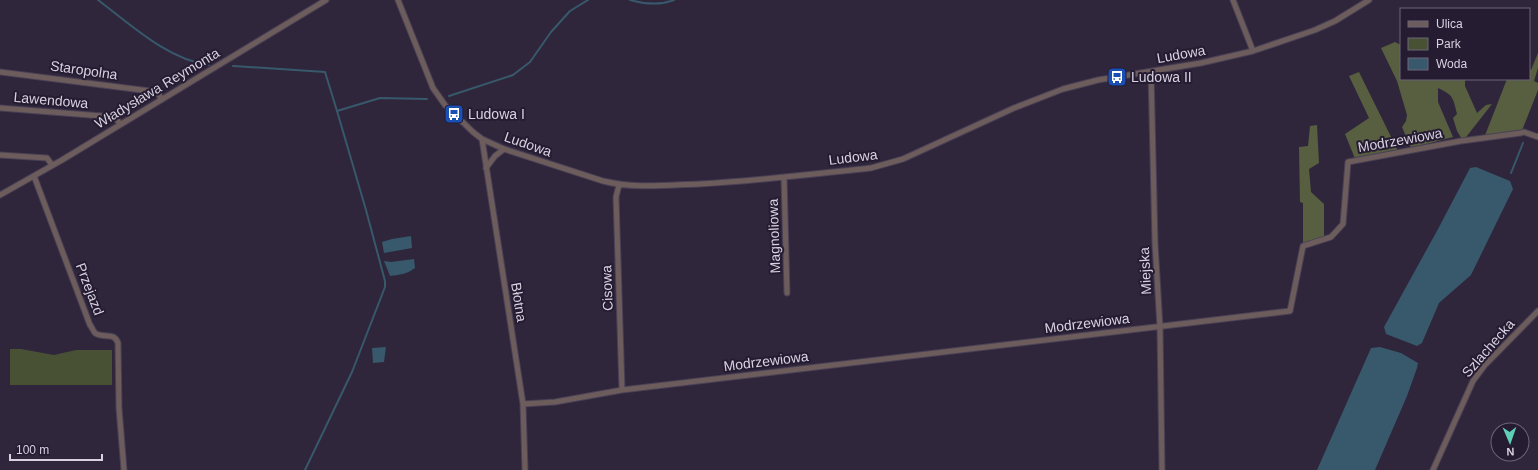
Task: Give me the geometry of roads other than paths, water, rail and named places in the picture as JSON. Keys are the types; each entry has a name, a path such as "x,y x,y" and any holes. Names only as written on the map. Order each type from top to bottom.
{"street":[{"name":"Władysława Reymonta","path":"0,195 326,0"},
{"name":"Ludowa","path":"398,0 428,78 438,96 459,119 482,139 504,149 603,181 619,185 654,186 732,182 871,168 888,164 903,160 1014,108 1048,94 1081,84 1151,72 1253,51 1315,30 1335,21 1369,0"},
{"path":"1233,0 1253,51"},
{"name":"Staropolna","path":"0,72 158,92 161,99"},
{"name":"Miejska","path":"1151,72 1155,243 1160,327 1162,470"},
{"name":"Lawendowa","path":"0,108 115,117 120,124"},
{"name":"Modrzewiowa","path":"523,404 555,402 622,390 1290,311 1303,246 1331,237 1342,224 1348,162 1461,141 1524,132 1538,137"},
{"name":"Błotna","path":"482,139 523,404 524,470"},
{"path":"486,168 495,156 504,149"},
{"path":"0,155 47,158 52,165"},
{"name":"Przejazd","path":"34,176 94,332 99,335 109,335 117,339 119,408 124,470"},
{"name":"Magnoliowa","path":"784,177 787,293"},
{"name":"Cisowa","path":"619,185 616,197 622,390"},
{"name":"Szlachecka","path":"1433,470 1473,381 1485,365 1538,311"}],"water":[{"path":"1476,167 1510,181 1513,189 1471,275 1439,303 1422,343 1417,346 1386,334 1384,327 1470,168"},
{"path":"411,236 412,248 384,253 382,242"},
{"path":"414,259 415,268 400,275 390,276 384,261 391,262"},
{"path":"386,347 384,362 373,363 372,348"},
{"path":"1380,347 1401,353 1418,363 1407,396 1375,470 1317,470 1371,348"}],"waterway":[{"path":"98,0 136,30 164,49 194,62 209,65"},
{"path":"449,96 513,75 530,62 551,32 570,11 588,0"},
{"path":"630,0 652,3 664,3 674,0"},
{"path":"233,66 325,72 337,111"},
{"path":"305,470 352,372 385,287 385,281 366,210 337,111 380,98 427,99"},
{"path":"1511,173 1523,143"}],"place":[{"name":"Ludowa II","path":"1117,77"},
{"name":"Ludowa I","path":"454,114"}]}
